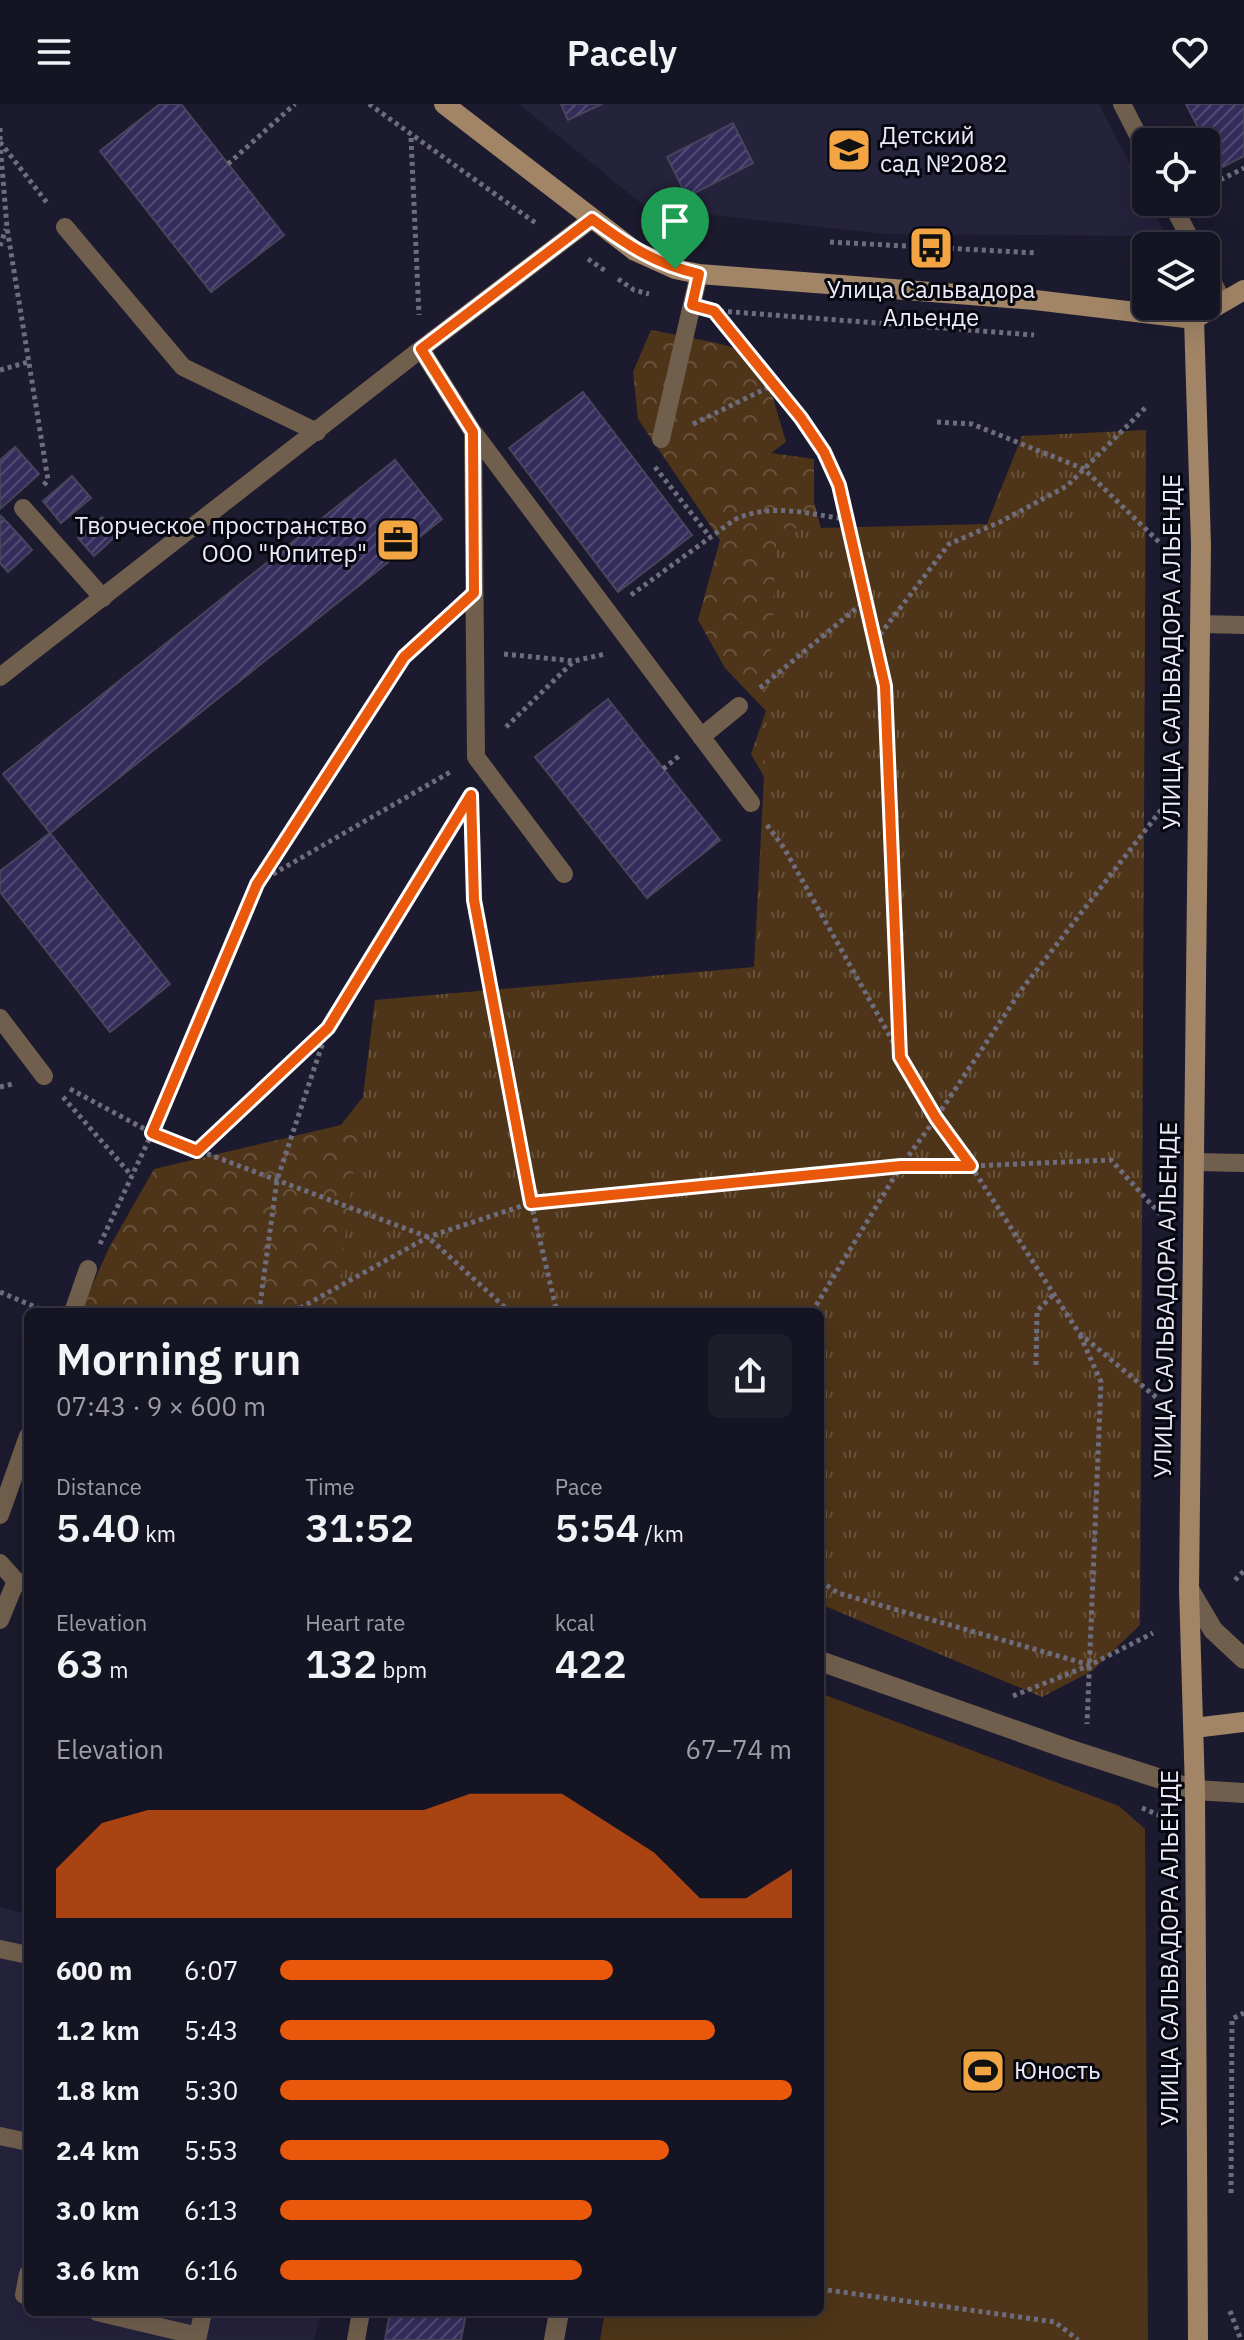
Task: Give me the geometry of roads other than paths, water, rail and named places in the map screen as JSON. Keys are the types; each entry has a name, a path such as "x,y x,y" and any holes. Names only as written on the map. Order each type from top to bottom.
{"street":[{"path":"444,104 635,251 675,269 699,274 1035,300 1132,312"},
{"path":"1220,304 1244,290"},
{"name":"УЛИЦА САЛЬВАДОРА АЛЬЕНДЕ","path":"1194,320 1201,545 1189,1589 1195,1790 1198,2340"},
{"path":"1189,1589 1213,1630 1244,1659"},
{"path":"824,1662 1068,1749 1195,1790 1244,1793"},
{"path":"1194,1728 1244,1722"},
{"path":"554,2340 558,2316"}],"lane":[{"path":"1122,104 1134,128"},
{"path":"0,677 592,219"},
{"path":"65,227 183,367 317,432"},
{"path":"661,439 699,274"},
{"path":"1220,296 1223,302"},
{"path":"421,349 473,432 751,803"},
{"path":"473,432 476,757 564,874"},
{"path":"23,508 103,598"},
{"path":"1200,624 1244,625"},
{"path":"701,737 739,706"},
{"path":"0,1018 44,1076"},
{"path":"1193,1162 1244,1163"},
{"path":"74,1308 88,1269"},
{"path":"0,1515 24,1447"},
{"path":"0,1563 22,1582 0,1620"},
{"path":"0,1949 24,1954"},
{"path":"0,2136 24,2141"},
{"path":"114,2316 198,2336 202,2316"},
{"path":"356,2340 360,2316"}],"place":[{"name":"Детский сад №2082","path":"849,150"},
{"name":"Улица Сальвадора Альенде","path":"931,248"},
{"name":"Творческое пространство ООО \"Юпитер\"","path":"398,540"},
{"name":"Юность","path":"983,2071"}]}
